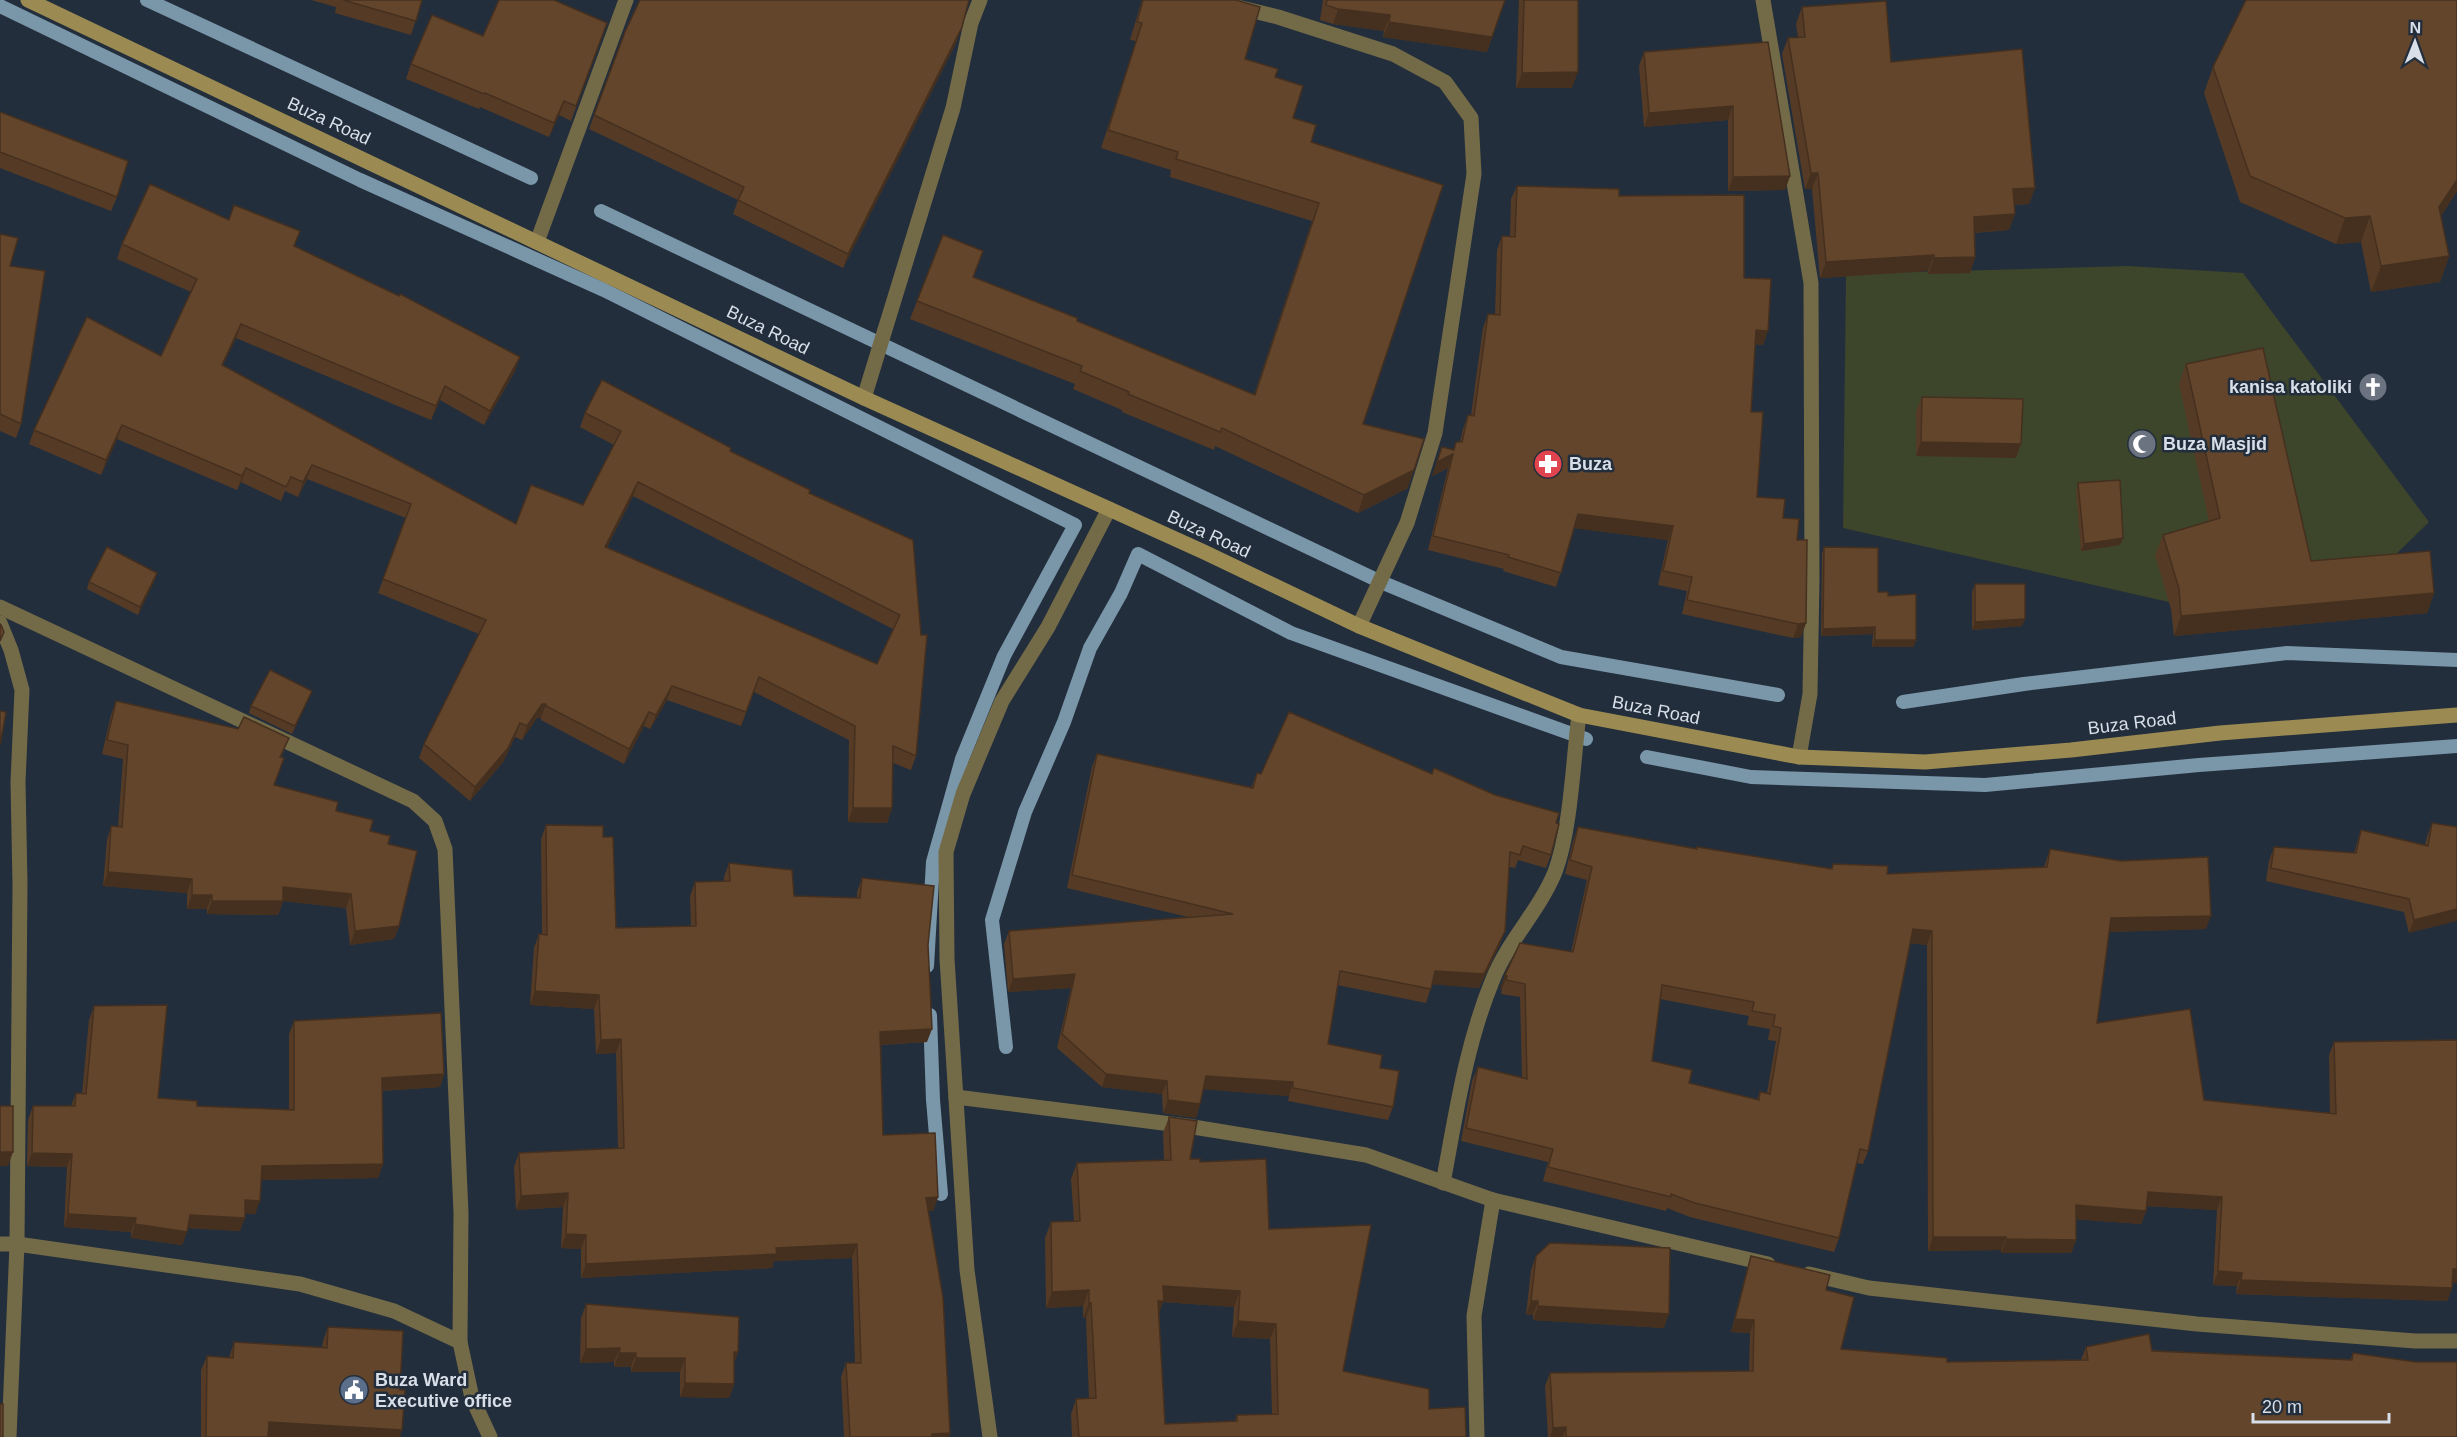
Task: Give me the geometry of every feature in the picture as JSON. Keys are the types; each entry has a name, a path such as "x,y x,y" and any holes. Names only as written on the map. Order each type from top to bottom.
{"main road":[{"name":"Buza Road","path":"28,0 864,398 1359,626 1579,715 1799,757 1925,762 2071,750 2220,733 2457,715"}],"street":[{"path":"537,242 626,0"},
{"path":"864,398 953,108 971,24 981,0"},
{"path":"1208,0 1278,18 1393,54 1445,82 1471,118 1474,174 1435,433 1407,523 1359,626"},
{"path":"1763,0 1811,283 1810,694 1799,757"},
{"path":"990,1437 967,1270 947,959 946,852 963,794 1002,702 1048,627 1109,509"},
{"path":"0,607 413,801 435,822 444,849 445,861 461,1213 460,1342 472,1398 490,1437"},
{"path":"0,623 11,650 22,690 18,783 20,896 17,1244 9,1437"},
{"path":"1443,1183 1467,1059 1493,978 1509,949 1538,906 1555,871 1567,821 1579,715"},
{"path":"956,1097 1187,1126 1366,1155 1493,1200 1869,1288 2197,1324 2415,1341 2457,1341"},
{"path":"1478,1437 1474,1316 1493,1200"},
{"path":"0,1244 17,1244 300,1284 394,1311 460,1342"}],"green space":[{"path":"2128,266 2243,273 2429,522 2337,612 2169,602 1843,528 1846,274"}],"building":[{"path":"343,0 422,0 416,21"},
{"path":"499,0 554,0 607,23 576,106 564,101 554,123 411,64 432,15 483,36"},
{"path":"640,0 969,0 962,27 848,254 738,200 744,187 594,115 625,32"},
{"path":"1143,0 1236,0 1260,7 1245,59 1278,69 1275,77 1303,86 1293,118 1316,125 1311,142 1443,185 1363,424 1424,439 1414,470 1364,495 1222,428 1220,432 1128,394 1129,392 1080,371 1082,366 917,301 943,235 983,251 973,277 1077,318 1077,321 1255,395 1319,203 1176,159 1178,152 1108,130 1142,23 1137,22"},
{"path":"1327,0 1505,0 1492,37 1389,22 1390,15 1338,9 1326,5"},
{"path":"1524,0 1578,0 1578,72 1522,73"},
{"path":"2246,0 2457,0 2457,180 2439,207 2449,256 2381,266 2370,216 2345,218 2250,176 2213,67"},
{"path":"1886,1 1891,62 2022,49 2035,188 2013,189 2015,214 1974,217 1975,257 1934,258 1934,255 1826,262 1818,173 1811,173 1788,38 1805,37 1802,7"},
{"path":"1768,42 1790,176 1733,177 1733,106 1649,113 1644,52"},
{"path":"0,112 128,161 117,197 0,152"},
{"path":"150,184 229,220 234,205 300,231 294,246 399,296 400,294 520,357 490,411 445,386 436,406 241,324 222,365 516,524 531,485 583,505 621,431 585,413 602,380 731,448 730,451 810,490 809,493 913,540 921,635 927,635 916,756 893,746 892,808 853,808 855,726 759,677 746,712 672,686 656,715 649,712 629,749 546,704 542,704 527,726 520,723 508,748 475,787 424,744 486,620 383,579 411,504 312,465 303,482 291,477 286,487 246,468 242,476 122,425 106,460 34,430 87,317 161,356 197,279 122,244","holes":["638,482 900,615 877,664 605,547"]},
{"path":"1517,186 1619,189 1619,196 1744,195 1744,278 1771,279 1768,331 1756,330 1751,412 1763,412 1757,497 1785,499 1783,518 1799,519 1797,540 1807,540 1806,623 1798,624 1687,600 1692,577 1663,571 1673,526 1578,514 1561,573 1508,557 1509,555 1433,536 1453,454 1437,462 1442,447 1454,450 1456,442 1462,442 1468,415 1474,416 1488,314 1500,315 1502,236 1515,237"},
{"path":"0,234 18,238 10,266 45,271 21,424 0,414"},
{"path":"2263,348 2311,561 2430,551 2434,593 2181,616 2179,589 2163,535 2220,518 2186,364"},
{"path":"1922,397 2023,399 2021,444 1921,442"},
{"path":"2120,480 2123,538 2084,544 2078,483"},
{"path":"107,547 157,573 140,607 89,582"},
{"path":"1824,547 1878,548 1878,592 1888,592 1888,596 1916,594 1916,640 1875,640 1875,627 1823,629"},
{"path":"1975,584 2025,584 2025,619 1975,622"},
{"path":"0,624 4,632 0,641"},
{"path":"270,670 312,691 295,726 251,706"},
{"path":"116,701 238,729 244,717 289,738 280,757 284,758 274,785 338,802 336,811 373,820 370,831 390,836 388,844 417,851 399,926 355,931 351,894 283,887 283,901 212,901 212,895 192,895 192,879 108,872 111,826 122,827 128,745 107,740"},
{"path":"0,711 6,712 0,745"},
{"path":"1289,712 1432,774 1434,768 1495,795 1559,813 1556,823 1559,824 1551,855 1523,846 1520,855 1510,852 1505,931 1484,974 1435,971 1431,989 1340,971 1328,1044 1382,1055 1380,1068 1399,1071 1393,1107 1293,1088 1293,1082 1206,1076 1200,1104 1168,1100 1167,1081 1106,1074 1062,1034 1075,974 1013,979 1009,931 1233,914 1072,875 1097,754 1253,788 1257,773 1261,774"},
{"path":"2432,823 2457,827 2457,909 2414,920 2409,899 2271,868 2274,847 2356,853 2361,830 2428,846"},
{"path":"546,825 603,826 603,837 613,837 616,928 696,926 695,882 730,881 729,863 792,870 794,896 860,898 862,878 934,886 928,945 932,1029 880,1032 883,1135 935,1133 938,1197 926,1198 943,1298 950,1433 932,1434 932,1437 850,1437 846,1363 861,1363 857,1244 776,1248 777,1254 586,1264 586,1235 566,1234 568,1193 521,1196 519,1153 624,1148 621,1039 601,1040 599,995 535,991 539,934 547,935"},
{"path":"1578,827 1697,849 1697,847 1832,869 1833,864 1888,866 1887,874 2047,867 2050,849 2121,861 2208,857 2211,916 2111,918 2097,1023 2190,1009 2204,1100 2336,1114 2334,1042 2457,1040 2457,1269 2453,1269 2452,1288 2241,1280 2242,1273 2218,1271 2222,1197 2148,1192 2146,1211 2076,1205 2076,1240 1933,1237 1932,931 1913,929 1868,1151 1860,1149 1839,1238 1695,1203 1671,1194 1671,1197 1548,1167 1553,1149 1466,1128 1478,1067 1527,1079 1525,984 1506,980 1505,975 1520,943 1573,952 1592,867 1570,860","holes":["1662,985 1754,1002 1752,1011 1775,1015 1773,1026 1781,1028 1770,1094 1760,1092 1759,1100 1689,1083 1692,1070 1652,1061"]},
{"path":"167,1005 158,1098 197,1101 197,1106 294,1110 294,1021 441,1013 444,1074 382,1078 383,1164 262,1166 260,1201 245,1200 245,1218 190,1215 187,1232 135,1224 136,1218 68,1214 72,1154 32,1153 33,1106 75,1106 76,1093 86,1094 94,1006"},
{"path":"0,1106 13,1106 13,1152 0,1152"},
{"path":"1169,1117 1197,1121 1190,1159 1200,1159 1200,1162 1266,1159 1269,1229 1371,1225 1343,1371 1429,1389 1429,1409 1465,1407 1466,1437 1079,1437 1076,1399 1096,1398 1091,1303 1089,1303 1089,1290 1052,1292 1051,1222 1080,1221 1077,1163 1171,1160","holes":["1163,1286 1240,1291 1238,1321 1276,1324 1278,1414 1237,1415 1237,1421 1165,1424 1158,1301 1164,1301"]},
{"path":"1550,1243 1670,1248 1669,1314 1538,1306 1538,1301 1531,1301 1536,1256"},
{"path":"1751,1256 1830,1275 1826,1290 1854,1297 1841,1349 1947,1358 1947,1362 2088,1360 2086,1347 2149,1334 2152,1351 2352,1360 2353,1353 2416,1362 2457,1362 2457,1437 1566,1437 1566,1427 1553,1428 1550,1373 1753,1371 1754,1320 1735,1319"},
{"path":"586,1304 739,1317 738,1352 734,1352 734,1384 685,1383 685,1358 636,1358 636,1353 619,1353 620,1348 586,1349"},
{"path":"328,1327 403,1331 400,1390 405,1390 402,1430 269,1422 268,1437 206,1437 207,1356 233,1358 234,1342 327,1348"},
{"path":"0,1404 3,1404 3,1437 0,1437"}],"waterway":[{"path":"147,0 531,178"},
{"path":"0,6 360,180 604,290 1075,525 1004,656 962,759 933,862 927,966"},
{"path":"601,211 1381,582 1561,657 1778,695"},
{"path":"1006,1047 992,920 1025,812 1064,722 1090,648 1121,593 1138,554 1291,633 1586,739"},
{"path":"1903,702 2024,684 2287,653 2457,660"},
{"path":"1647,757 1751,777 1985,785 2199,765 2457,746"},
{"path":"930,1015 933,1100 941,1194"}],"place":[{"name":"kanisa katoliki","path":"2373,387"},
{"name":"Buza Masjid","path":"2142,444"},
{"name":"Buza","path":"1548,464"},
{"name":"Buza Ward Executive office","path":"354,1390"}]}
